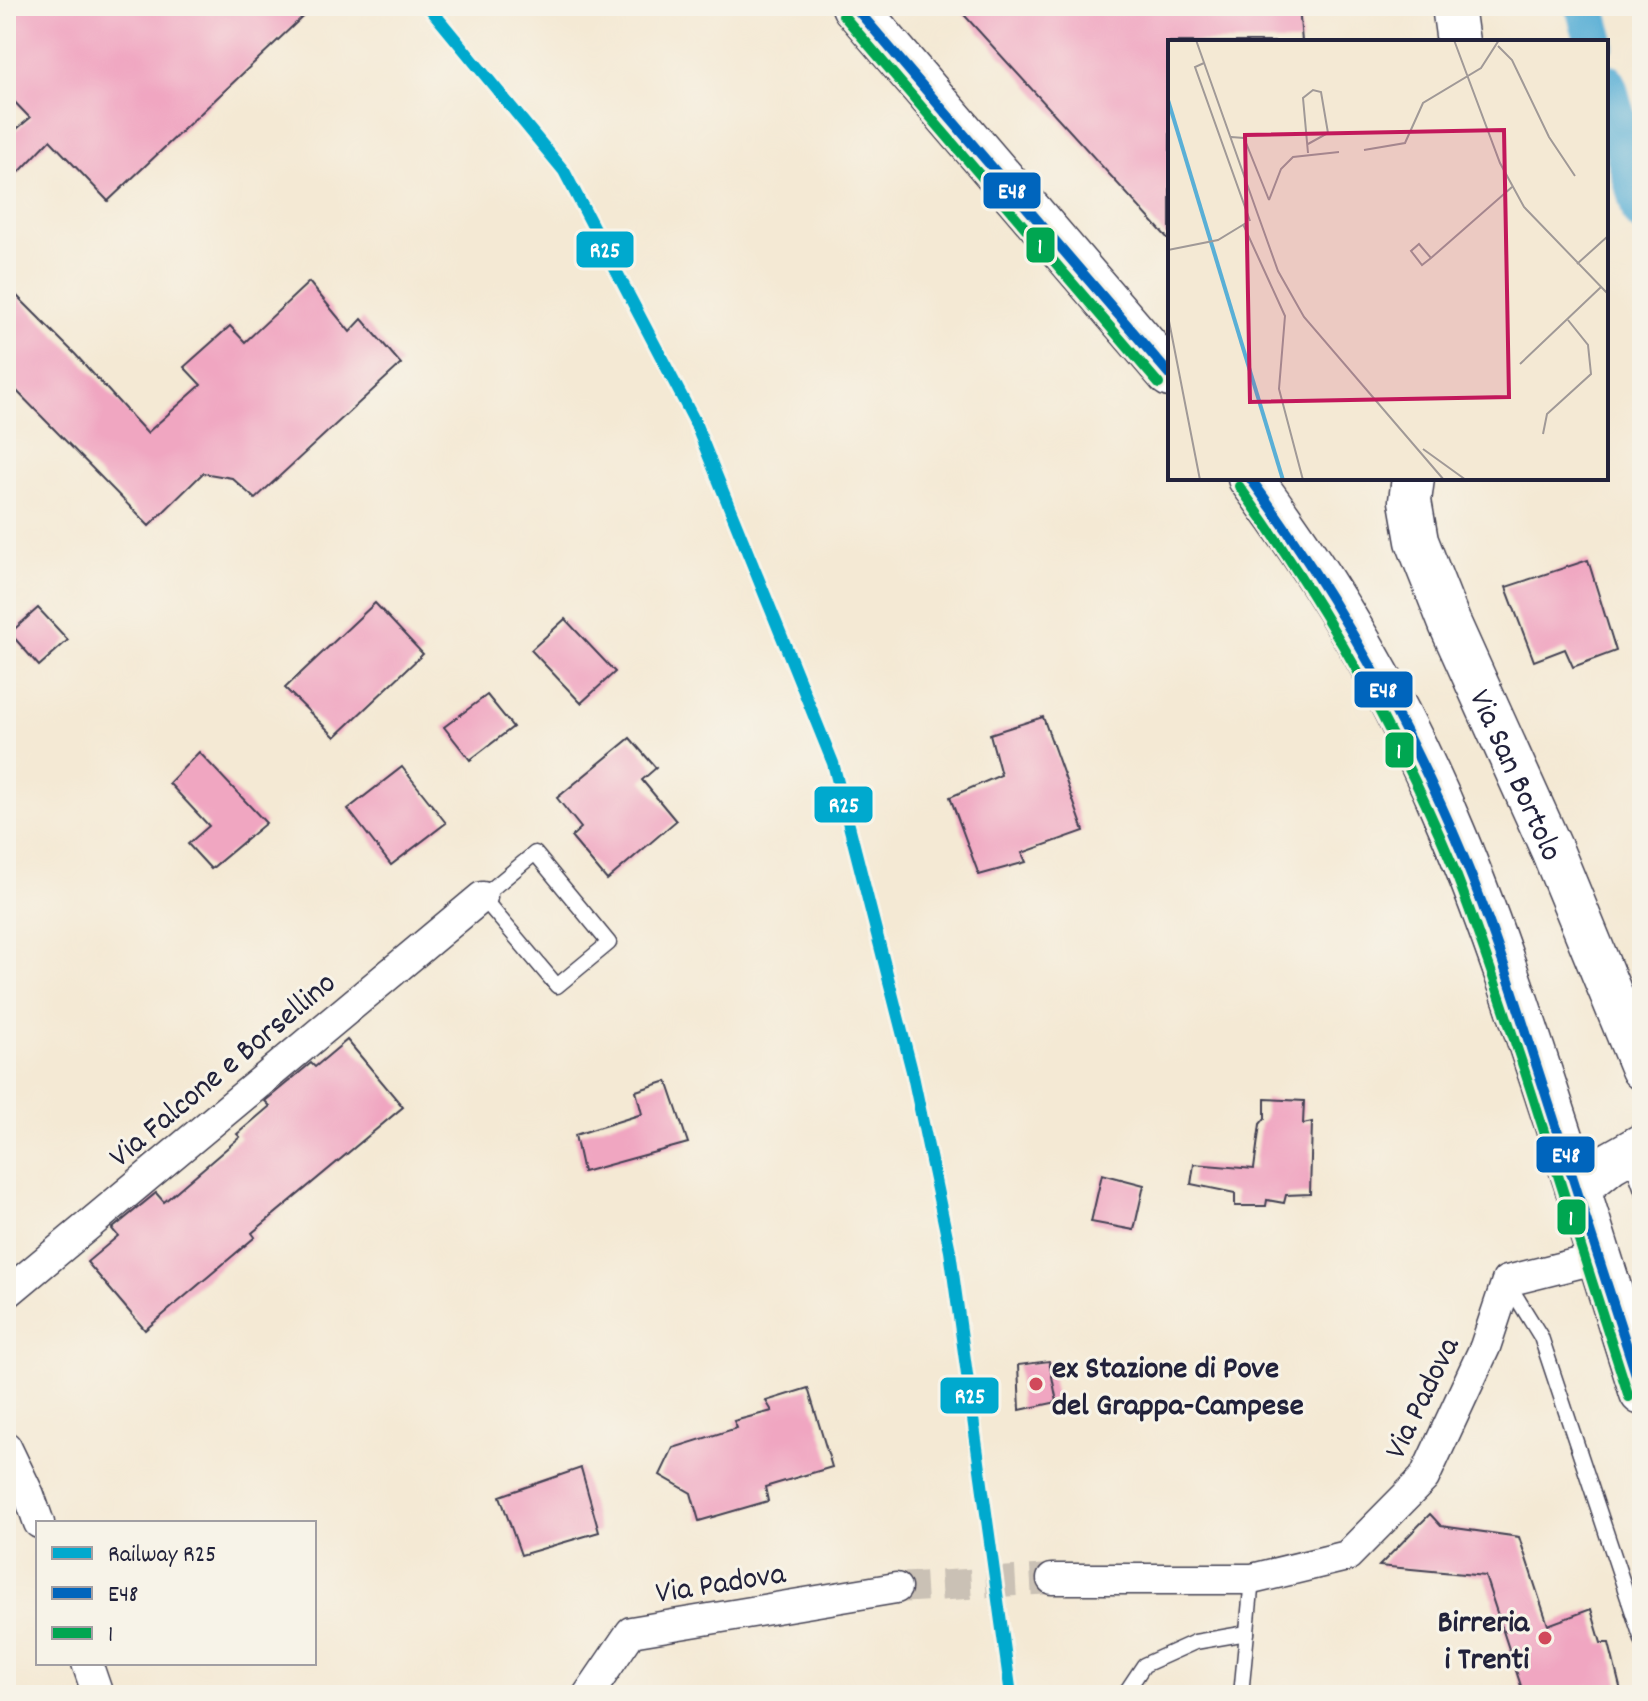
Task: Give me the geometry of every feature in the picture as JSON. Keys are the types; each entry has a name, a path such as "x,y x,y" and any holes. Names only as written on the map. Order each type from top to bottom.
{"main road":[{"path":"854,6 1168,373"},
{"path":"1251,480 1318,575 1360,644 1453,832 1489,923 1642,1393"}],"street":[{"path":"1453,6 1458,40"},
{"name":"Via San Bortolo","path":"1413,480 1410,501 1417,541 1450,624 1552,850 1642,1069"},
{"name":"Via Falcone e Borsellino","path":"6,1294 482,897"},
{"path":"1578,1189 1638,1162"},
{"path":"1507,1281 1599,1258"},
{"name":"Via Padova","path":"1052,1579 1252,1579 1347,1556 1424,1478 1485,1347 1507,1281"},
{"path":"6,1447 38,1521"},
{"name":"Via Padova","path":"588,1695 631,1632 896,1588"},
{"path":"88,1665 98,1695"}],"lane":[{"name":"Via Falcone e Borsellino","path":"535,853 609,943 557,986 482,897 535,853"},
{"path":"1507,1281 1541,1337 1642,1640"},
{"path":"1241,1695 1252,1579"},
{"path":"1124,1695 1144,1665 1195,1642 1247,1633"}],"building":[{"path":"19,6 314,6 108,201 50,140 6,186 6,138 30,118 6,93 6,19"},
{"path":"956,6 1299,6 1302,40 1168,40 1168,239"},
{"path":"309,282 350,332 362,319 401,364 255,499 232,478 203,473 149,526 6,380 6,285 147,433 201,385 184,367 230,326 245,342"},
{"path":"1588,560 1616,651 1573,667 1565,649 1534,661 1506,587"},
{"path":"375,603 423,654 335,737 285,688"},
{"path":"38,608 68,640 39,666 10,633"},
{"path":"565,619 615,672 581,703 531,650"},
{"path":"487,695 513,727 470,760 444,727"},
{"path":"1043,717 1084,831 1022,853 1026,862 979,875 950,797 1001,775 990,734"},
{"path":"630,738 656,768 642,780 676,821 607,880 571,837 581,828 557,798"},
{"path":"199,752 266,823 211,869 188,844 209,826 169,783"},
{"path":"402,767 446,823 391,865 348,809"},
{"path":"347,1040 403,1107 252,1233 255,1237 145,1330 87,1262 118,1236 112,1229 156,1193 164,1202 240,1137 237,1134 270,1106 265,1101 311,1063 315,1067"},
{"path":"667,1081 688,1143 583,1172 575,1135 642,1114 636,1091"},
{"path":"1265,1099 1304,1101 1303,1124 1312,1122 1310,1194 1286,1195 1284,1203 1267,1200 1266,1206 1235,1206 1235,1193 1191,1184 1194,1164 1254,1169 1260,1124 1265,1118"},
{"path":"1102,1174 1144,1185 1134,1230 1091,1222"},
{"name":"ex Stazione di Pove del Grappa-Campese","path":"1049,1361 1057,1402 1020,1410 1018,1365"},
{"path":"808,1388 832,1467 765,1487 768,1501 699,1521 691,1493 660,1475 673,1448 737,1428 734,1421 772,1411 766,1401"},
{"path":"581,1468 599,1532 521,1555 500,1496"},
{"path":"1430,1514 1441,1526 1519,1537 1548,1625 1591,1609 1601,1643 1609,1643 1622,1695 1524,1695 1485,1576 1379,1566"}],"waterway":[{"path":"1585,6 1594,40"},
{"path":"1608,90 1642,212"}],"tunnel":[{"path":"896,1588 1052,1579"}],"rail line":[{"name":"R25","path":"428,6 564,171 694,420 833,763 912,1071 950,1251 1011,1695"}],"transit line":[{"name":"E48","path":"854,6 1168,373"},
{"name":"1","path":"843,15 1159,384"},
{"name":"E48","path":"1251,480 1312,568 1368,662 1419,758 1464,858 1511,986 1642,1393"},
{"name":"1","path":"1239,486 1300,576 1356,669 1407,765 1452,864 1524,1069 1629,1397"}],"place":[{"name":"ex Stazione di Pove del Grappa-Campese","path":"1036,1384"},
{"name":"Birreria i Trenti","path":"1545,1638"}]}
